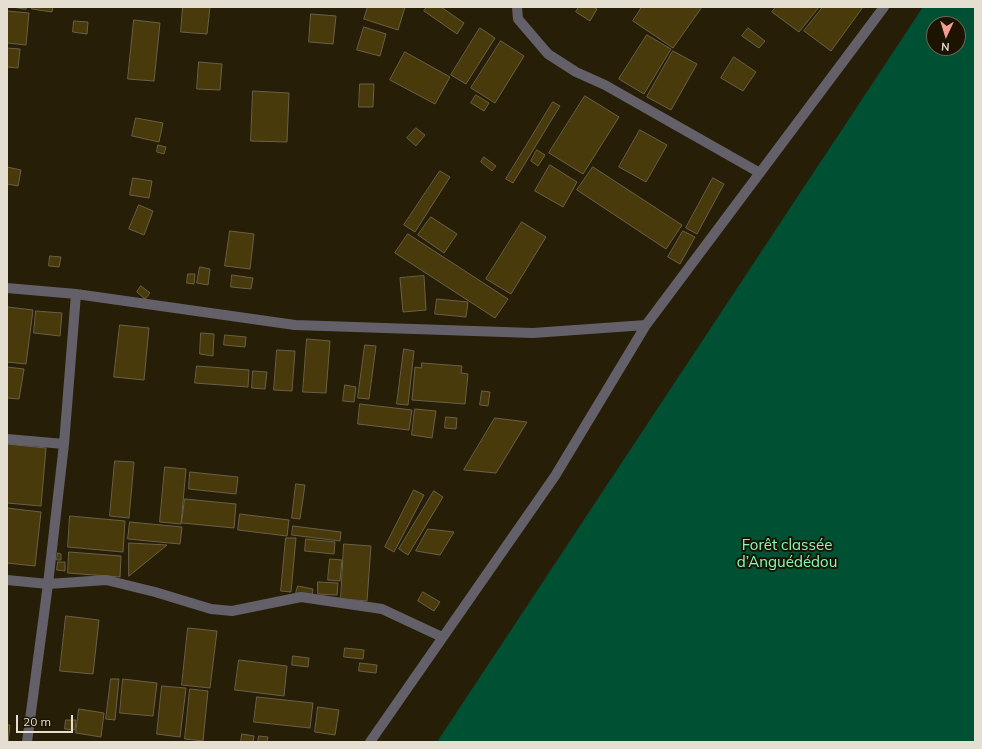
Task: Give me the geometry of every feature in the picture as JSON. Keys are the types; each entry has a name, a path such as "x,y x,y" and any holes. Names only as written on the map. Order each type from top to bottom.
{"street":[{"path":"517,7 518,19 548,54 576,72 605,85 760,173"},
{"path":"370,742 555,476 646,325 884,7"},
{"path":"7,288 76,294 295,325 533,333 646,325"},
{"path":"27,742 48,584 64,444 76,294"},
{"path":"7,439 64,444"},
{"path":"7,580 48,584 106,580 155,592 210,609 232,610 301,597 382,609 442,638"}],"green space":[{"name":"Forêt classée d’Anguédédou","path":"923,7 975,7 975,742 437,742"}],"building":[{"path":"13,7 27,7 26,9"},
{"path":"32,7 53,7 52,12 32,9"},
{"path":"183,7 210,7 207,34 181,32"},
{"path":"368,7 405,7 398,30 364,19"},
{"path":"427,7 441,7 464,23 457,34 424,11"},
{"path":"579,7 593,7 597,9 590,21 576,12"},
{"path":"642,7 702,7 673,48 633,21"},
{"path":"776,7 819,7 799,32 772,12"},
{"path":"823,7 863,7 831,51 804,31"},
{"path":"7,11 29,13 26,45 7,43"},
{"path":"311,14 336,16 333,44 309,42"},
{"path":"134,20 160,23 154,81 128,79"},
{"path":"74,21 88,22 87,34 73,32"},
{"path":"364,27 386,34 380,56 357,50"},
{"path":"480,28 495,38 466,84 451,75"},
{"path":"748,28 765,41 759,48 742,36"},
{"path":"647,35 671,49 644,94 619,79"},
{"path":"501,41 524,56 495,103 471,88"},
{"path":"7,48 20,49 18,68 7,67"},
{"path":"673,51 697,64 671,110 647,97"},
{"path":"405,52 450,77 435,104 390,80"},
{"path":"734,57 756,72 743,91 721,78"},
{"path":"199,62 222,64 220,90 197,89"},
{"path":"360,84 374,84 373,107 359,107"},
{"path":"253,91 289,93 287,142 251,141"},
{"path":"476,95 489,103 484,111 471,103"},
{"path":"585,96 619,117 583,174 549,153"},
{"path":"553,102 560,106 513,183 506,179"},
{"path":"136,118 163,123 159,142 132,136"},
{"path":"416,128 425,135 416,146 407,138"},
{"path":"640,130 667,145 646,182 619,167"},
{"path":"158,145 166,147 164,154 157,152"},
{"path":"537,150 545,155 538,166 531,161"},
{"path":"484,157 496,166 492,171 481,162"},
{"path":"550,165 577,182 563,207 535,191"},
{"path":"7,167 21,170 18,186 7,184"},
{"path":"593,167 682,225 666,249 577,190"},
{"path":"440,171 450,177 415,232 404,225"},
{"path":"133,178 152,181 149,198 130,195"},
{"path":"713,178 724,184 697,234 686,228"},
{"path":"139,205 153,211 144,235 129,229"},
{"path":"431,217 457,234 444,253 418,235"},
{"path":"522,222 546,237 511,294 486,279"},
{"path":"230,231 254,234 250,269 225,266"},
{"path":"683,231 695,237 680,264 668,257"},
{"path":"408,234 508,299 495,318 395,253"},
{"path":"50,256 61,257 59,267 49,266"},
{"path":"200,267 210,269 208,285 197,283"},
{"path":"188,274 195,274 194,284 187,283"},
{"path":"232,275 253,278 251,289 231,287"},
{"path":"424,276 426,310 403,312 400,278"},
{"path":"141,286 150,293 145,299 137,292"},
{"path":"437,299 468,302 466,317 435,314"},
{"path":"8,307 33,310 26,364 7,362"},
{"path":"36,311 62,313 60,336 34,333"},
{"path":"120,325 149,328 144,380 114,377"},
{"path":"201,333 214,334 213,356 200,354"},
{"path":"225,335 246,337 245,347 224,345"},
{"path":"307,339 330,341 326,393 303,392"},
{"path":"365,345 376,346 369,399 358,398"},
{"path":"404,349 414,351 408,405 397,404"},
{"path":"277,350 295,351 292,391 274,390"},
{"path":"422,363 462,366 461,373 468,374 465,404 412,400 415,367 421,368"},
{"path":"197,366 249,370 248,387 195,383"},
{"path":"7,367 24,369 19,399 7,398"},
{"path":"253,371 267,372 265,389 252,388"},
{"path":"345,385 356,387 354,402 343,401"},
{"path":"482,391 490,392 488,406 480,405"},
{"path":"360,404 412,410 409,430 358,424"},
{"path":"415,409 436,411 432,438 412,435"},
{"path":"446,417 457,418 456,429 445,428"},
{"path":"495,418 527,422 496,473 464,470"},
{"path":"7,444 46,448 41,506 7,503"},
{"path":"115,461 134,462 129,518 110,516"},
{"path":"165,467 186,469 181,524 160,522"},
{"path":"190,472 238,477 236,494 189,489"},
{"path":"296,484 305,485 300,519 292,518"},
{"path":"414,490 424,495 394,552 385,547"},
{"path":"434,491 443,497 408,555 399,549"},
{"path":"185,499 236,504 234,528 182,523"},
{"path":"7,508 41,512 35,566 7,563"},
{"path":"240,514 289,520 287,536 238,530"},
{"path":"70,516 125,521 123,552 68,547"},
{"path":"130,522 182,527 180,544 128,539"},
{"path":"293,526 341,532 340,541 292,535"},
{"path":"428,529 454,532 440,555 416,551"},
{"path":"286,538 296,538 291,592 281,591"},
{"path":"306,539 335,542 334,554 305,551"},
{"path":"129,543 167,545 129,576"},
{"path":"344,544 371,546 367,601 341,599"},
{"path":"69,552 121,556 120,577 68,573"},
{"path":"58,553 61,554 61,560 57,560"},
{"path":"330,559 342,560 340,581 328,580"},
{"path":"58,562 65,562 65,571 57,570"},
{"path":"318,582 338,583 337,595 318,594"},
{"path":"298,586 313,589 312,596 296,593"},
{"path":"423,592 440,602 434,611 418,601"},
{"path":"66,616 99,620 93,674 60,671"},
{"path":"188,628 217,631 210,688 182,685"},
{"path":"345,648 364,650 363,659 344,657"},
{"path":"293,656 309,658 308,667 292,665"},
{"path":"239,660 287,666 284,696 235,690"},
{"path":"360,663 377,665 376,673 359,671"},
{"path":"111,679 119,679 115,720 106,719"},
{"path":"123,679 157,683 153,716 120,713"},
{"path":"162,686 186,688 180,737 157,734"},
{"path":"190,689 208,691 203,741 185,739"},
{"path":"257,697 313,703 310,728 254,722"},
{"path":"318,707 339,710 335,735 315,732"},
{"path":"79,709 104,713 101,737 76,733"},
{"path":"66,720 76,720 75,730 65,729"},
{"path":"7,725 10,725 8,742 7,742"},
{"path":"242,734 254,736 253,742 241,742"},
{"path":"259,736 268,737 267,742 258,742"}]}
